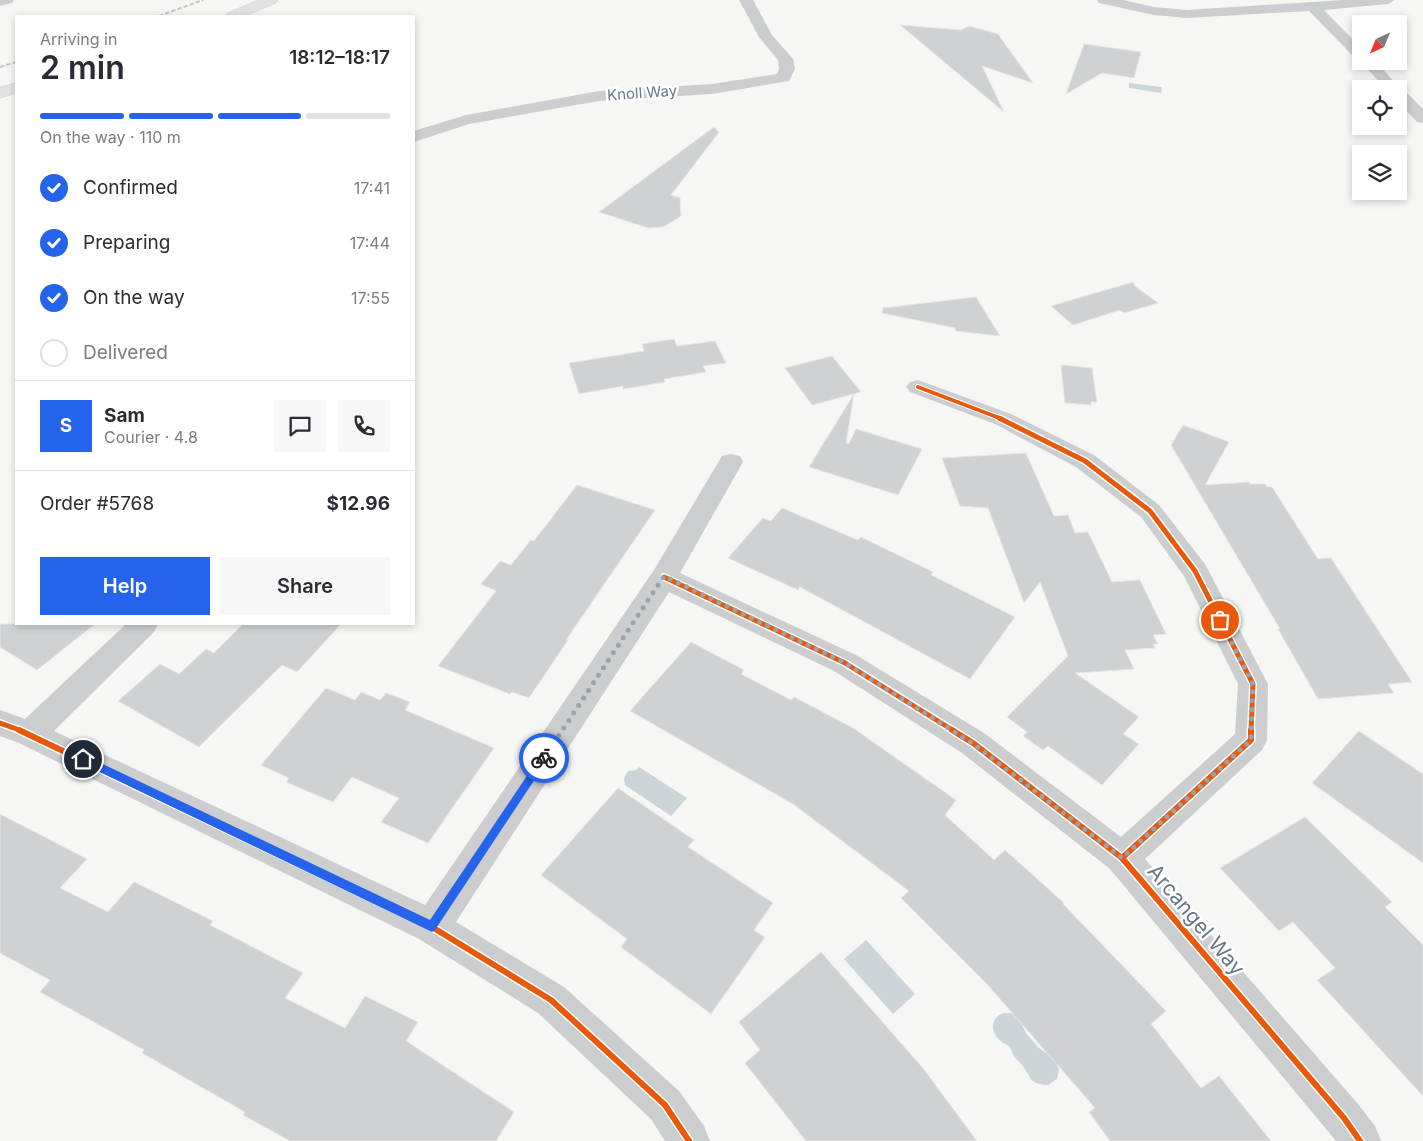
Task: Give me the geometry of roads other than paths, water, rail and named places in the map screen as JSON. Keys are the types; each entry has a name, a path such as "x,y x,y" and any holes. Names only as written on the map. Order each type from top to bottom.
{"main road":[{"path":"235,15 271,0"},
{"path":"0,93 15,88"}],"street":[{"path":"0,2 8,0"},
{"name":"Knoll Way","path":"415,137 466,120 599,96 712,89 782,78 787,69 785,59 766,37 746,0"},
{"path":"1104,0 1154,11 1187,14 1313,7 1388,0"},
{"path":"1313,7 1352,47"},
{"path":"1376,70 1385,80"},
{"path":"1407,102 1423,118"},
{"path":"918,387 1003,419 1085,461 1150,511 1195,571 1253,684 1251,740 1122,858"},
{"path":"432,927 664,576 732,462"},
{"name":"Arcangel Way","path":"664,576 845,663 972,743 1122,858 1344,1118 1360,1141"},
{"path":"143,625 15,728 432,927 551,1000 665,1105 690,1141"}],"railway":[{"path":"162,15 203,0"},
{"path":"0,67 15,62"}]}
